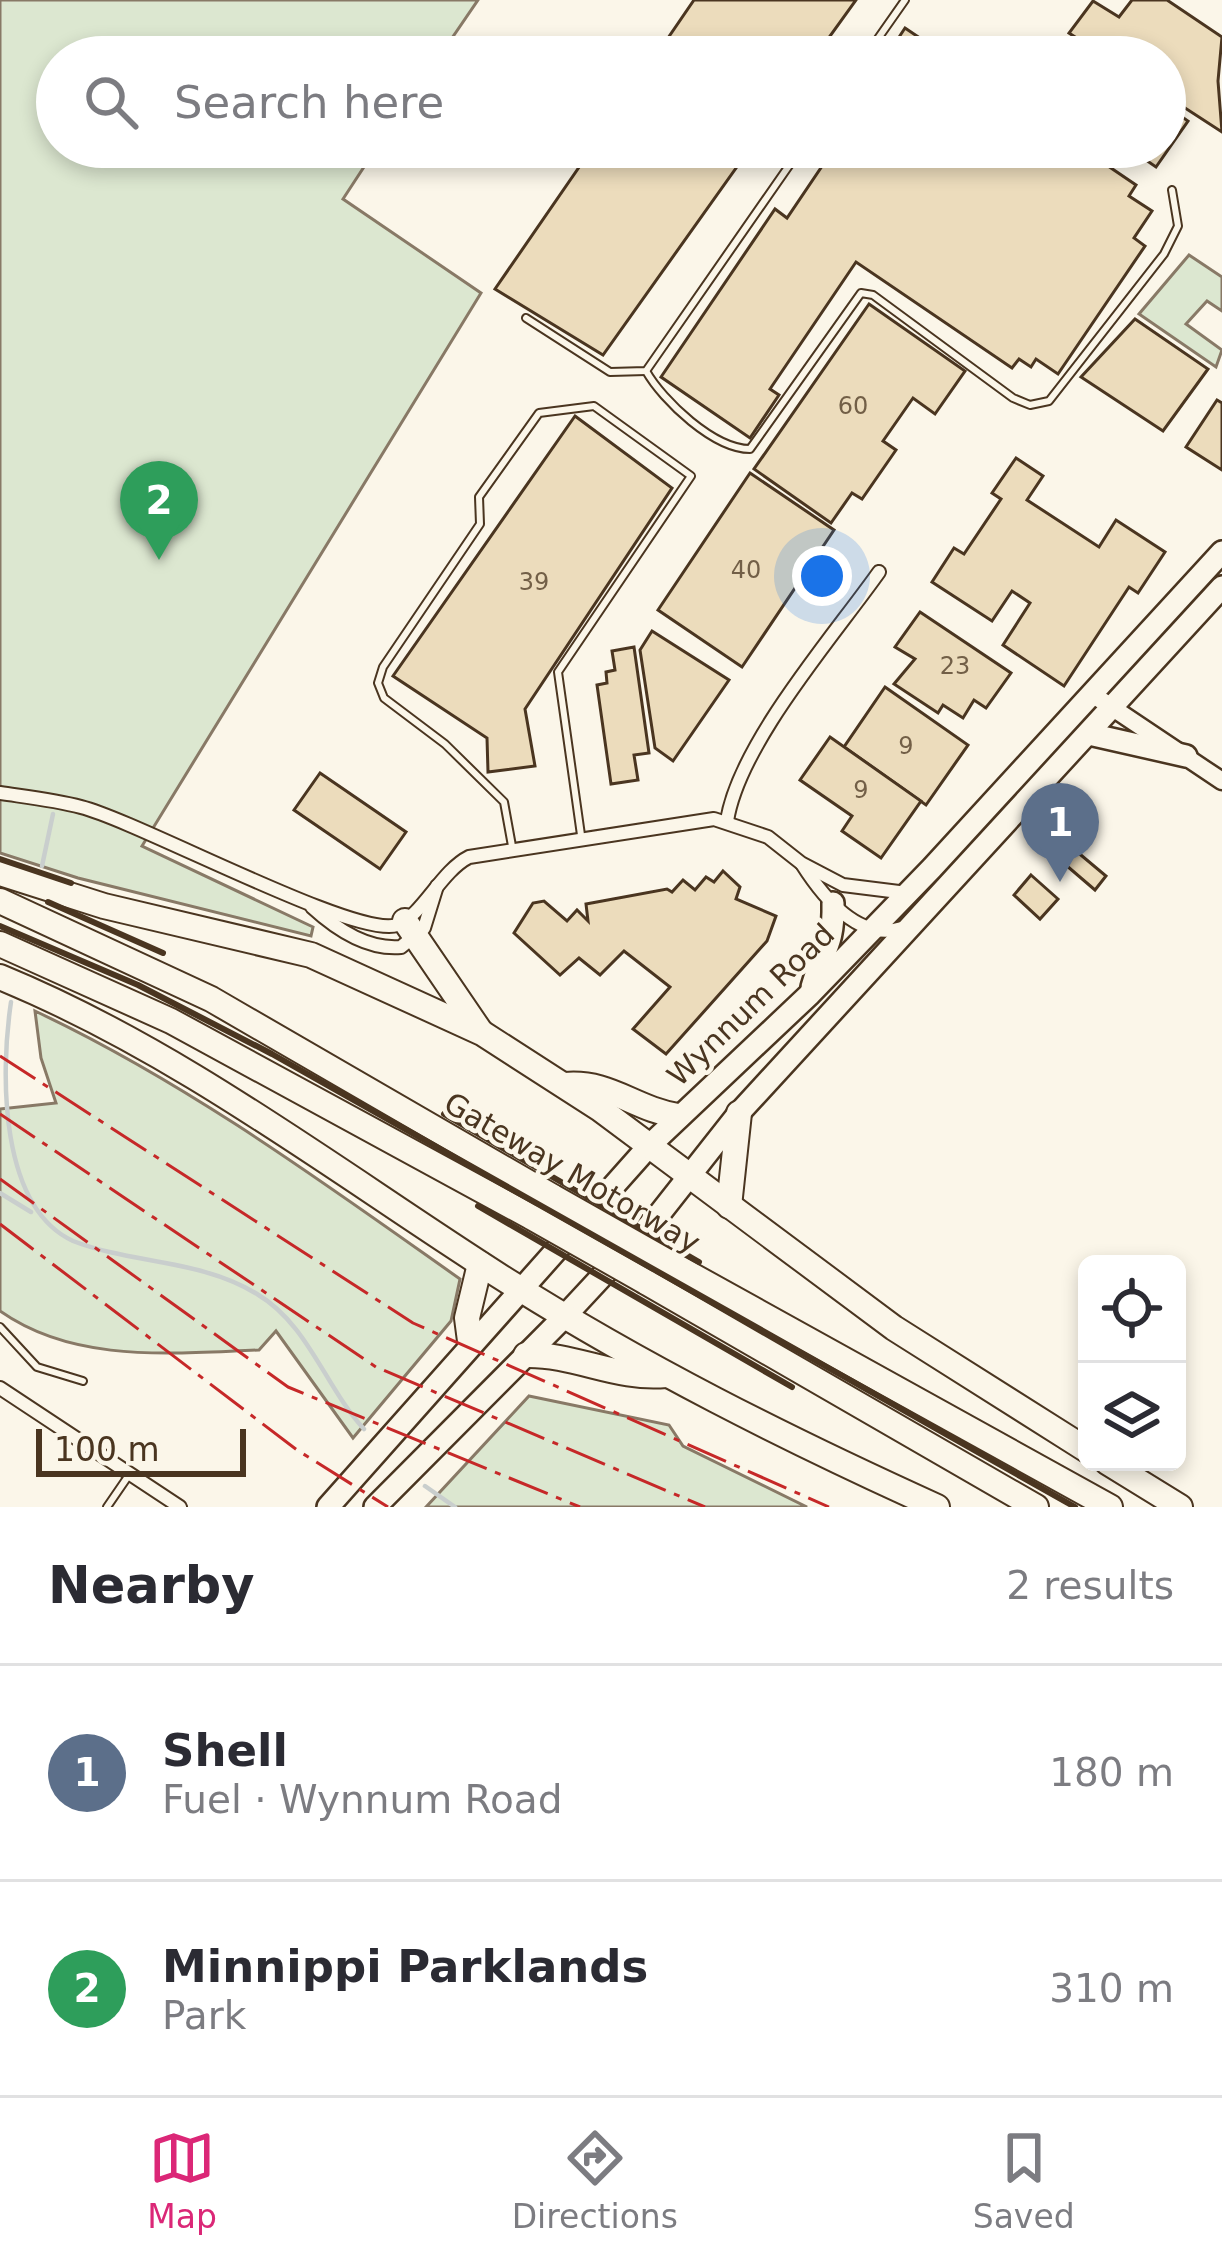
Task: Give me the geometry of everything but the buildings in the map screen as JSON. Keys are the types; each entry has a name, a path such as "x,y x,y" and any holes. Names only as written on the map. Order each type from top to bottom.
{"highway":[{"path":"0,872 104,906 296,950 377,980 482,1033 565,1085 894,1328 1078,1444"},
{"name":"Gateway Motorway","path":"0,901 212,998 553,1197 1109,1507"},
{"path":"411,929 482,1033"},
{"name":"Gateway Motorway","path":"0,944 171,1021 533,1218 1036,1507"},
{"path":"0,977 140,1045 480,1264 666,1375 755,1423 937,1507"},
{"path":"565,1085 594,1083 659,1113 678,1116"},
{"path":"729,1206 739,1113"},
{"path":"470,1341 467,1318 480,1264"},
{"path":"526,1355 553,1356 635,1378 666,1375"},
{"path":"1122,1471 1180,1507"}],"main road":[{"name":"Wynnum Road","path":"328,1507 470,1341 649,1146 810,994 908,893 1222,552"},
{"name":"Wynnum Road","path":"375,1507 566,1316 657,1217 686,1173 739,1113 920,922 1222,587"},
{"path":"1089,734 1186,756"},
{"path":"810,994 819,962 833,945 833,903"}],"street":[{"path":"727,820 735,787 754,749 879,572"},
{"path":"1092,694 1222,781"},
{"path":"0,794 82,807 312,906 381,927 411,929"},
{"path":"312,906 331,924 375,946 400,947 411,929 433,910 437,886 460,861 512,846 700,819 727,820 768,837 801,863 833,903 871,931 920,922"},
{"path":"801,863 860,890 908,893"},
{"path":"0,1388 180,1507"}],"lane":[{"path":"880,36 905,0"},
{"path":"646,371 787,168"},
{"path":"526,319 610,372 646,371 686,416 737,449 750,449 861,293 872,295 1013,398 1030,405 1049,401 1164,254 1178,226 1172,190"},
{"path":"512,846 504,802 445,744 385,698 377,683 383,667 480,524 479,497 539,413 594,406 691,476 558,672 581,835"},
{"path":"0,1327 37,1367 83,1382"},
{"path":"107,1507 130,1473"}],"green space":[{"path":"0,0 478,0 453,36 36,36 36,168 363,168 343,199 481,293 142,846 313,927 311,936 78,878 0,853"},
{"path":"1189,255 1222,277 1222,311 1207,301 1186,324 1222,350 1216,367 1139,314"},
{"path":"35,1011 200,1102 460,1279 451,1321 353,1438 276,1331 259,1350 125,1352 60,1340 0,1311 0,1109 56,1103 41,1058"},
{"path":"529,1396 669,1425 683,1446 807,1507 426,1507"}],"waterway":[{"path":"42,866 53,814"},
{"path":"11,1002 6,1066 10,1136 31,1200 49,1224 73,1241 213,1274 257,1294 290,1322 364,1429"},
{"path":"0,1193 31,1212"},
{"path":"425,1486 455,1507"}],"wall":[{"path":"0,859 71,883"},
{"path":"48,902 163,953"},
{"path":"0,926 138,985 272,1054 1075,1507"},
{"path":"444,1114 699,1262"},
{"path":"478,1206 792,1387"}],"power":[{"path":"0,1056 413,1323 829,1507"},
{"path":"0,1114 376,1367 705,1507"},
{"path":"0,1179 288,1387 580,1507"},
{"path":"0,1224 297,1450 388,1507"}],"place":[{"name":"Minnippi Parklands","path":"159,560"},
{"name":"Shell","path":"1060,882"}]}
